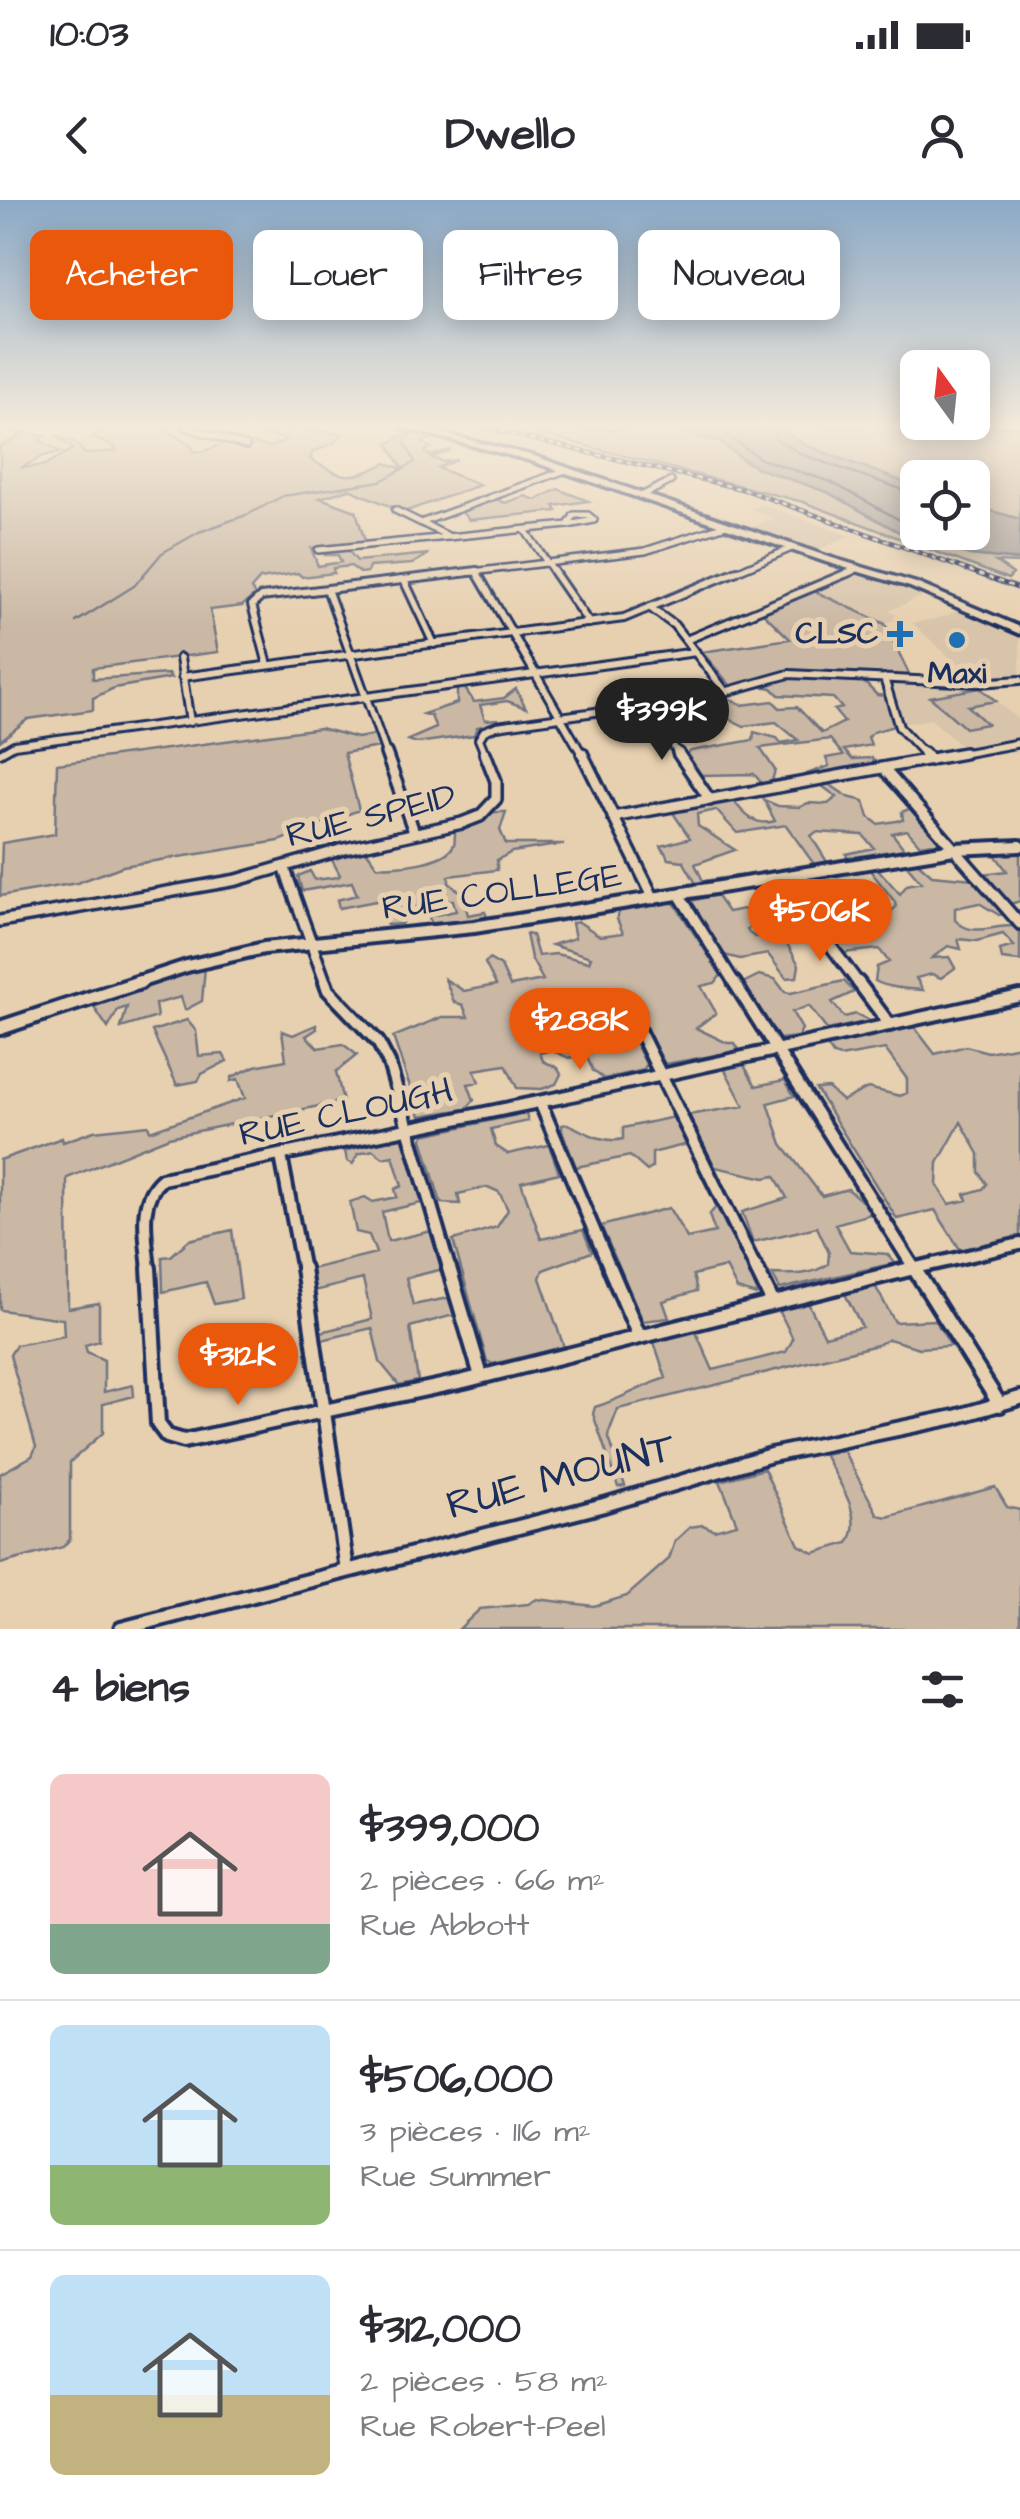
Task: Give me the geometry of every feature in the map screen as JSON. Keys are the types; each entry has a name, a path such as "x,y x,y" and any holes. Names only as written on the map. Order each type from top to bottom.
{"main road":[{"path":"634,494 922,588 1020,631"}],"street":[{"path":"423,522 501,494"},
{"path":"641,496 646,494"},
{"path":"395,510 450,537"},
{"path":"318,550 568,525"},
{"path":"268,665 252,605 257,598 662,547 726,525"},
{"path":"525,530 589,623"},
{"path":"182,677 624,618 792,548"},
{"path":"686,640 857,569"},
{"path":"476,571 561,717 654,899"},
{"path":"404,580 434,644"},
{"path":"328,588 414,832"},
{"path":"652,609 686,640 726,692"},
{"path":"2,751 696,652"},
{"path":"180,658 190,722"},
{"name":"RUE SPEID","path":"0,921 210,886 472,820 492,806 498,787 478,739 484,731 726,692 789,674 986,683 1020,680"},
{"path":"884,678 899,727 930,760"},
{"path":"645,705 710,800"},
{"path":"613,817 1020,743"},
{"path":"884,769 1020,924"},
{"name":"RUE COLLEGE","path":"0,1028 201,962 309,942 455,930 954,849 1020,846"},
{"path":"284,867 309,942 335,1001 384,1051 411,1128 481,1376"},
{"path":"781,879 890,1025"},
{"path":"680,896 1000,1405"},
{"name":"RUE CLOUGH","path":"154,1184 172,1176 540,1102 1020,996"},
{"path":"624,1000 772,1301"},
{"path":"540,1102 639,1336"},
{"path":"281,1156 306,1284 346,1570"},
{"path":"154,1184 145,1207 157,1415 162,1433 174,1442 481,1376 772,1301 1020,1244"},
{"name":"RUE MOUNT","path":"121,1629 604,1505 794,1450 1020,1398"}],"shaded area":[{"path":"0,494 334,494 320,498 356,511 365,542 311,548 318,566 341,562 338,555 325,555 326,551 347,549 357,561 429,554 412,564 369,567 367,572 360,573 351,566 333,568 334,573 260,579 251,589 255,595 242,606 210,610 218,652 93,668 93,679 168,674 171,678 114,688 93,698 93,710 28,719 0,741"},
{"path":"360,494 456,494 404,512"},
{"path":"549,494 570,494 588,501 554,506 557,511 469,520 460,510 494,498 505,503 525,496 536,500"},
{"path":"771,494 830,494 900,532 900,538"},
{"path":"990,494 1020,494 1020,519 990,511"},
{"path":"762,504 850,536 812,552 749,529 773,518 750,509"},
{"path":"931,550 1020,560 996,562 1013,574 1008,579"},
{"path":"858,573 927,594 889,611 900,617 884,624 814,591"},
{"path":"814,591 885,624 910,676 795,670 731,686 702,652 790,639 763,613"},
{"path":"970,606 1020,627 1020,683 981,686 912,623 940,618"},
{"path":"791,676 861,679 877,695 886,696 894,726 873,732 868,737 871,745 844,750 852,759 872,758 880,766 865,765 808,779 804,775 829,766 826,758 843,755 830,739 760,748 775,770 772,781 798,777 801,780 764,786 754,774 701,775 687,754 691,751 753,740 754,732 777,738 781,743 798,740 776,722 744,726 728,718 729,712 712,698 724,696 742,705 773,701 780,708 797,707 822,733 844,722 834,710 842,708 833,698 779,695 772,688 760,686"},
{"path":"898,681 978,686 1020,721 1020,739 965,750 931,719 903,724 892,684"},
{"path":"464,687 474,702 504,698 516,689 526,708 507,701 480,705 485,720 498,719 500,723 477,727 474,735 417,743 408,740 436,728 431,716 423,714 457,703 457,688"},
{"path":"980,688 996,701 968,706 987,724 965,728 930,697"},
{"path":"320,728 357,738 375,735 379,747 344,753 359,810 279,841 123,866 77,883 0,896 2,843 55,834 57,764"},
{"path":"826,782 848,797 864,801 869,817 878,824 903,820 902,812 911,808 941,842 920,845 907,830 892,833 906,851 848,861 846,854 874,848 863,835 816,832 811,836 829,865 816,867 786,825 737,833 716,810 697,814 698,826 735,850 695,864 703,881 744,875 747,879 698,887 683,861 669,859 661,846 690,838 671,810 732,799 750,818 775,821 764,800 778,806 828,804 837,797 818,783"},
{"path":"494,812 506,812 500,830 506,844 564,844 512,852 497,860 497,870 449,876 449,883 462,893 468,915 485,912 488,920 431,927 429,916 456,911 453,900 411,908 401,924 387,925 382,917 392,914 387,903 376,901 339,908 337,900 357,895 352,882 302,891 298,876 310,871 315,880 338,877 331,858 365,849 377,866 407,865 442,856 454,844 455,827"},
{"path":"1020,851 1020,901 1010,904 982,874 1007,871 993,852"},
{"path":"916,861 932,875 974,879 1005,914 999,915 979,903 955,908 955,920 975,930 1014,926 1020,933 1020,961 1002,959 1000,950 1014,946 1003,934 977,941 958,939 961,949 948,946 932,958 949,957 955,968 941,978 932,974 916,978 923,990 875,981 877,967 889,962 879,949 843,953 822,925 835,929 865,923 847,897 864,894 888,914 896,907 895,902 869,869 877,868 900,894 907,885 921,882 905,863"},
{"path":"716,895 728,912 743,909 765,921 747,929 755,937 782,935 799,965 797,977 786,978 768,954 740,959 724,955 691,901"},
{"path":"668,901 675,904 721,975 715,983 701,986 716,1013 696,1028 735,1043 740,1051 665,1064 628,1001 586,1010 596,1030 626,1024 646,1064 644,1070 604,1079 593,1071 586,1055 569,1058 551,1050 540,1053 543,1061 558,1068 561,1074 556,1084 542,1089 517,1088 506,1065 474,1070 479,1082 468,1084 474,1100 466,1109 420,1116 393,1037 442,1017 468,1017 463,1005 454,1002 445,979 464,991 496,985 485,963 489,959 501,966 510,986 543,980 531,958 526,934 532,935 538,956 556,954 589,962 591,957 552,945 575,938 572,923 579,922 600,936 623,933 617,919 620,909"},
{"path":"205,967 202,1001 185,1010 181,997 155,1004 157,1017 121,1028 127,1007 118,1010 108,1028 91,1003"},
{"path":"759,975 775,979 785,992 791,993 844,981 854,992 832,1002 844,1017 856,1014 870,1021 827,1030 809,1006 792,1012 802,1029 798,1037 779,1039 743,983"},
{"path":"187,1020 196,1031 199,1056 223,1054 227,1061 202,1074 198,1081 177,1085 152,1031"},
{"path":"912,1024 935,1054 966,1046 988,1052 1020,1046 1020,1237 961,1251 935,1210 897,1219 816,1089 828,1088 842,1101 868,1088 900,1096 907,1093 907,1079 885,1049 840,1057 833,1055 826,1044","holes":["961,1122 979,1154 979,1172 987,1184 965,1194 967,1200 949,1204 937,1185 938,1163"]},
{"path":"316,1025 317,1029 306,1036 318,1048 343,1044 357,1055 336,1072 343,1101 169,1137 67,1178 68,1308 99,1303 99,1341 85,1345 87,1352 104,1360 104,1392 133,1385 134,1396 103,1404 103,1433 70,1462 70,1539 63,1547 0,1564 0,1474 32,1456 36,1447 10,1355 16,1345 64,1336 63,1319 0,1310 0,1160 94,1131 148,1125 150,1131 245,1098 238,1079 231,1081 232,1077 255,1066 286,1060 282,1031 293,1035"},
{"path":"742,1062 756,1086 785,1080 794,1096 768,1103 782,1144 822,1196 848,1189 874,1213 835,1224 850,1251 887,1254 895,1263 780,1289 772,1274 807,1273 828,1264 829,1253 817,1227 753,1242 742,1212 787,1198 775,1176 765,1178 715,1167 688,1115 744,1106 723,1066"},
{"path":"526,1113 528,1121 491,1129 496,1146 508,1154 549,1145 559,1173 521,1182 541,1239 583,1230 592,1252 543,1270 540,1278 564,1347 493,1364 487,1361 453,1240 497,1227 508,1210 499,1192 488,1187 458,1194 460,1204 441,1203 422,1139 424,1135"},
{"path":"674,1117 688,1144 652,1153 652,1168 647,1171 630,1156 576,1167 562,1131 562,1125 568,1124 616,1140 623,1139 623,1128"},
{"path":"399,1136 406,1140 425,1202 382,1212 388,1241 432,1231 443,1269 406,1278 413,1305 448,1298 454,1315 410,1327 418,1381 399,1385 380,1362 372,1328 322,1340 321,1332 372,1319 363,1279 314,1291 311,1269 376,1253 369,1235 356,1232 350,1202 365,1197 373,1202 397,1197 395,1189 402,1186 393,1156 383,1158 373,1150 358,1154 353,1164 347,1161 345,1151"},
{"path":"718,1205 758,1287 756,1295 737,1289 726,1267 693,1275 697,1291 663,1301 669,1318 643,1321 601,1226 669,1208 687,1238 715,1232 709,1215"},
{"path":"232,1230 241,1299 214,1304 206,1282 163,1292 162,1257 171,1256 189,1240"},
{"path":"874,1284 895,1322 935,1320 951,1346 919,1348 889,1339 618,1409 608,1435 625,1486 618,1487 593,1414 595,1407 666,1378 654,1342 695,1330 713,1370 786,1352 793,1339 778,1308 807,1301 825,1336 862,1327 844,1292"},
{"path":"843,1450 878,1515 887,1517 995,1487 1007,1507 1020,1510 1020,1629 459,1629 480,1609 528,1604 537,1599 594,1606 627,1596 669,1559 675,1541 690,1527 703,1525 714,1530 737,1524 720,1481 764,1469 799,1545 814,1553 848,1543 854,1521 842,1486 824,1454"}],"water":[{"path":"830,494 900,494 900,532"},
{"path":"990,511 1020,519 1020,560 953,550 990,550"}],"waterway":[{"path":"76,622 134,586 162,553 199,532 249,514 283,496 298,494"}],"railway":[{"path":"756,494 1020,589"}],"place":[{"name":"CLSC","path":"900,634"},
{"name":"Maxi","path":"957,640"}]}
